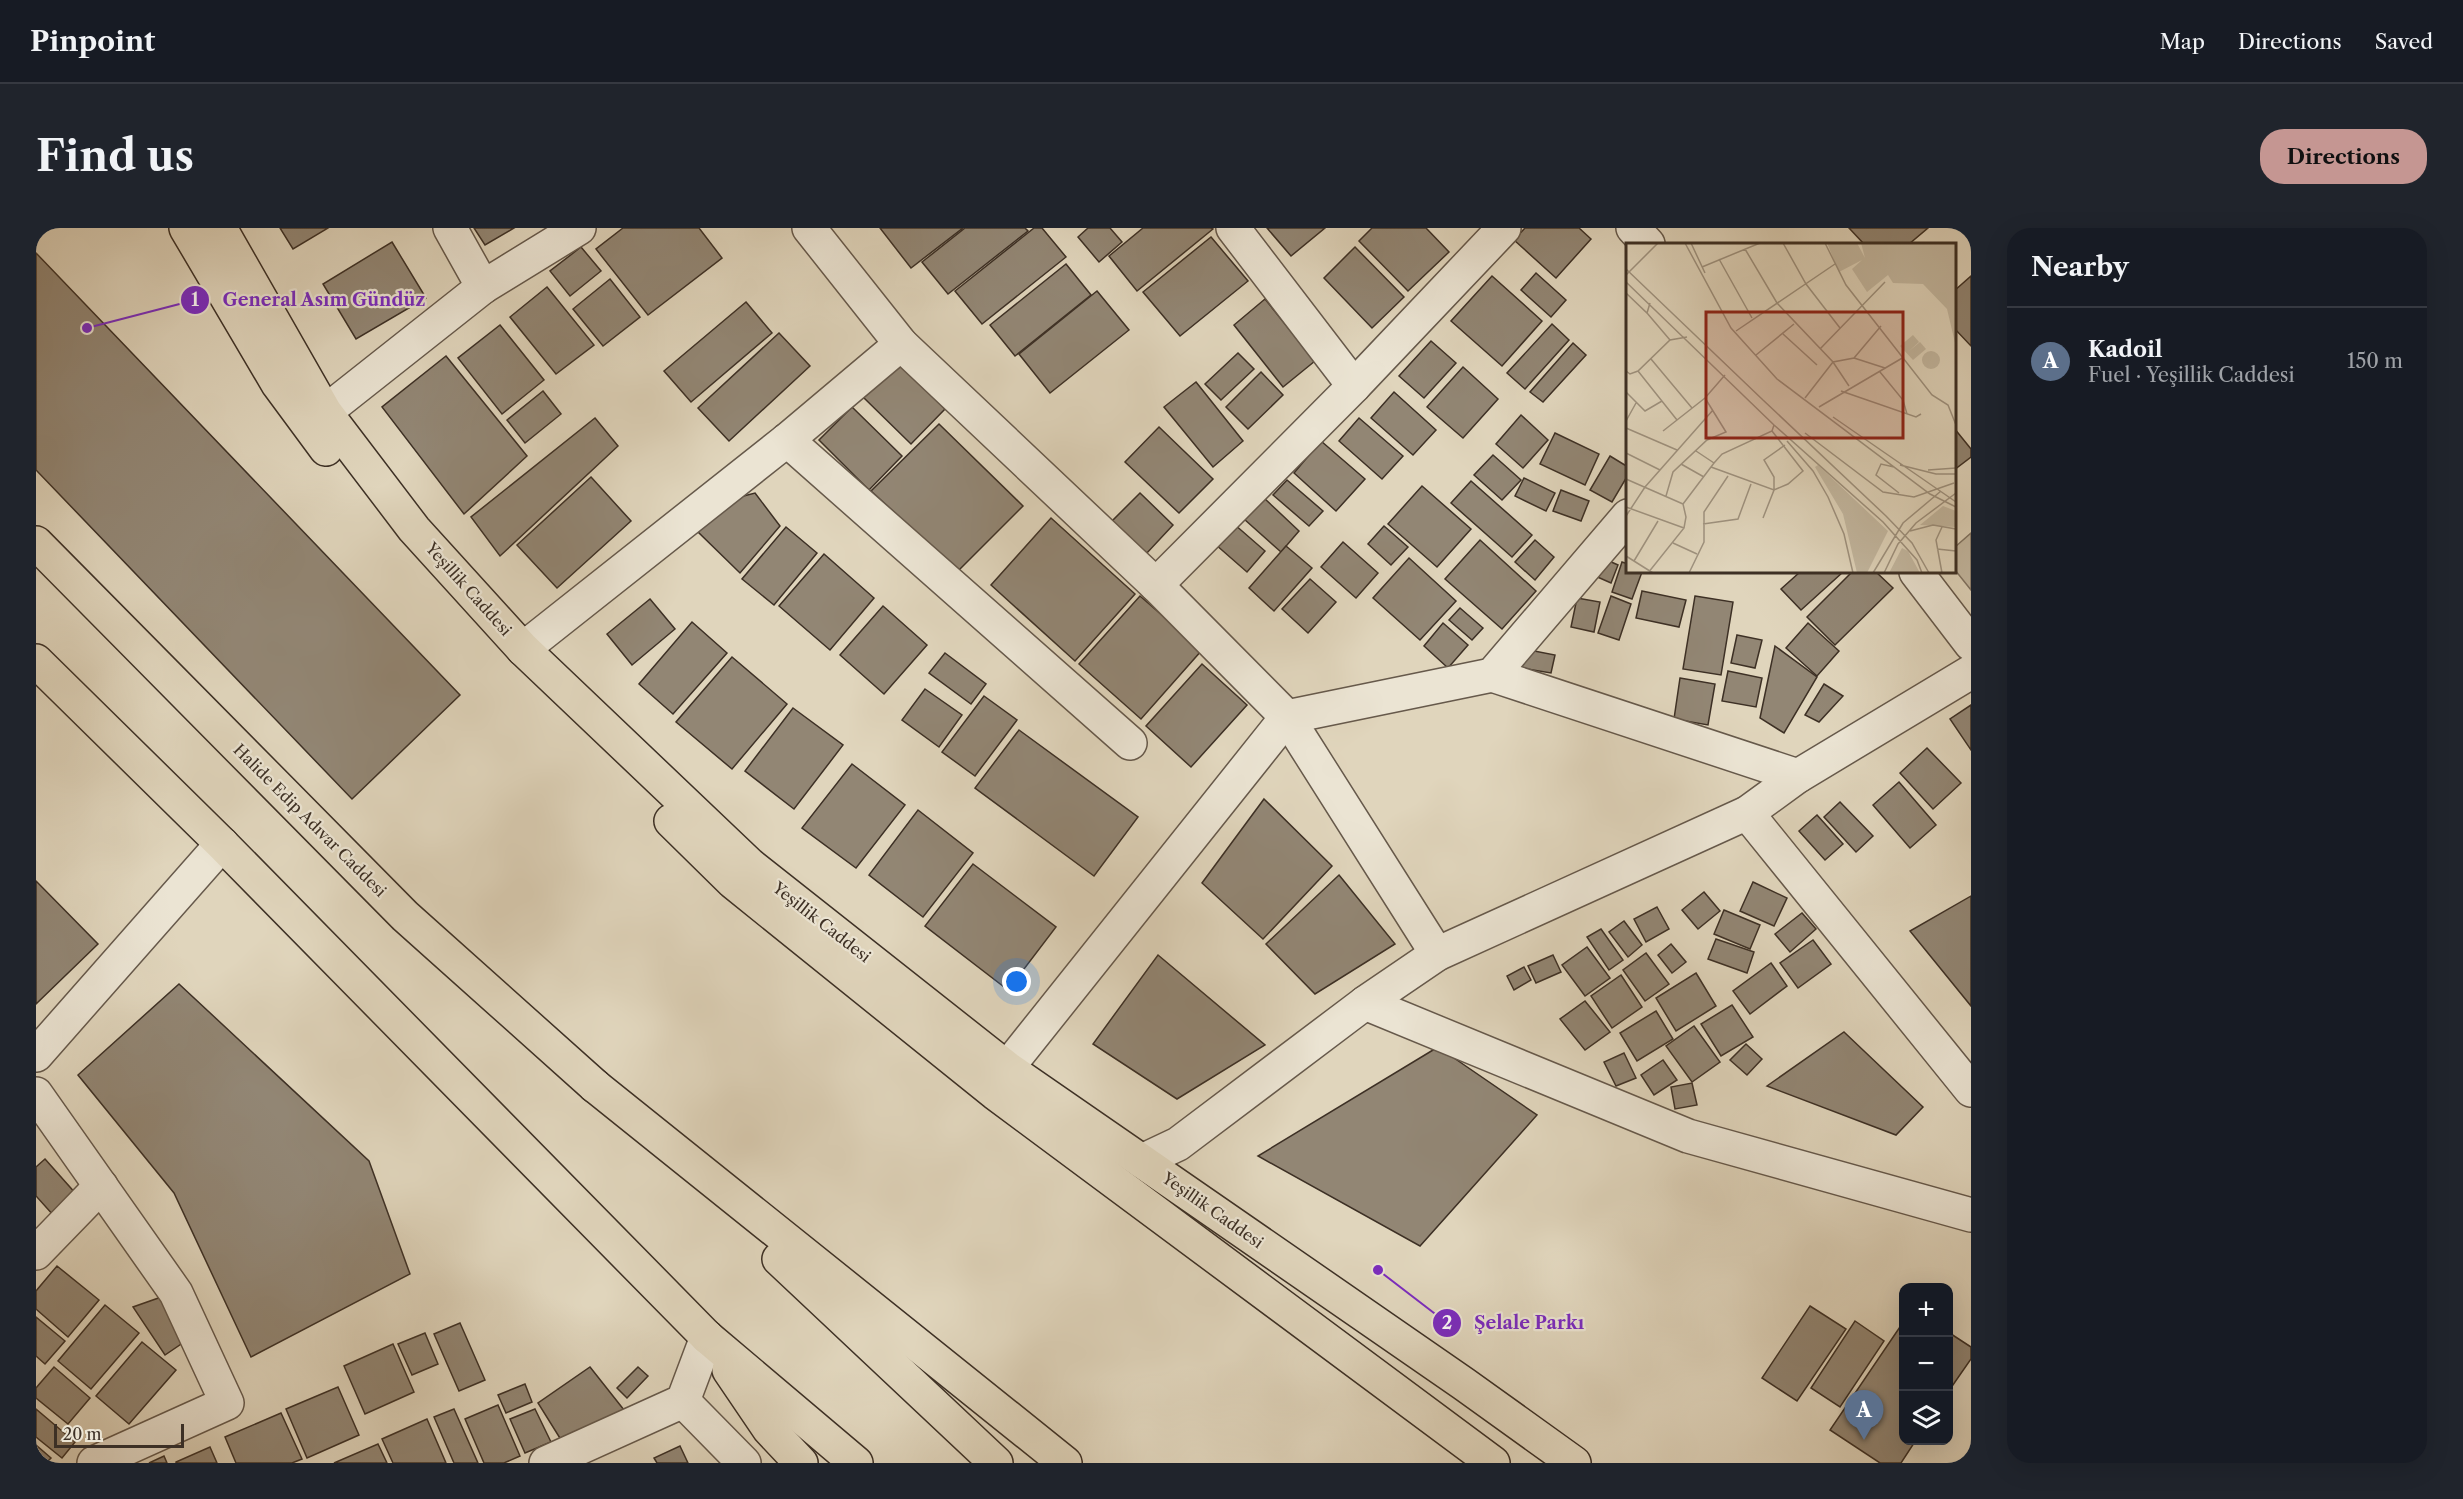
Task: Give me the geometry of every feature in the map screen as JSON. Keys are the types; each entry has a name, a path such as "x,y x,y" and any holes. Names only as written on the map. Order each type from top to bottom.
{"main road":[{"name":"Yeşillik Caddesi","path":"186,228 278,384 339,466 507,655 733,882 995,1093 1493,1463"},
{"name":"Yeşillik Caddesi","path":"220,228 325,412 414,529 523,649 750,865 1007,1068 1464,1384 1574,1463"},
{"name":"Halide Edip Adıvar Caddesi","path":"36,543 405,916 595,1086"},
{"path":"36,661 222,843 707,1336 856,1463"},
{"path":"595,1086 996,1463"},
{"path":"595,1086 1065,1463"},
{"path":"707,1336 769,1430 801,1463"}],"street":[{"path":"450,228 483,287"},
{"path":"325,412 483,287 579,228"},
{"path":"809,228 901,344 1156,585 1287,717 1437,954"},
{"path":"1233,228 1354,386"},
{"path":"1156,585 1354,386 1504,228"},
{"path":"1633,228 1647,243"},
{"path":"523,649 787,440 901,344"},
{"path":"787,440 1130,743"},
{"path":"1492,675 1626,518"},
{"path":"1917,573 1971,644"},
{"path":"1142,1161 1179,1144 1365,1003 1437,954 1747,813 1798,776 1971,672"},
{"path":"1007,1068 1287,717 1492,675 1798,776"},
{"path":"1747,813 1971,1090"},
{"path":"36,1055 222,843"},
{"path":"1365,1003 1688,1136 1971,1215"},
{"path":"36,1094 176,1293 227,1403 94,1463"},
{"path":"36,1253 101,1186"},
{"path":"546,1463 683,1401 707,1336"},
{"path":"683,1401 744,1463"}],"shaded area":[{"path":"1971,533 1971,590 1956,571 1956,546"}],"building":[{"path":"280,228 328,228 293,249"},
{"path":"474,228 514,228 485,245"},
{"path":"623,228 699,228 722,258 648,315 596,249"},
{"path":"880,228 963,228 911,268"},
{"path":"965,228 1025,228 1028,231 948,294 922,262"},
{"path":"1034,228 1042,228 1066,257 982,324 955,291"},
{"path":"1088,228 1110,228 1122,242 1099,262 1078,237"},
{"path":"1143,228 1213,229 1137,291 1109,256"},
{"path":"1267,228 1325,228 1291,256"},
{"path":"1372,228 1426,228 1449,252 1408,291 1359,241"},
{"path":"1525,228 1579,228 1591,239 1556,278 1514,240"},
{"path":"1849,228 1928,228 1910,243 1863,243"},
{"path":"1211,237 1248,281 1180,336 1143,292"},
{"path":"392,242 426,298 356,339 323,284"},
{"path":"581,247 601,271 570,296 550,271"},
{"path":"1355,247 1404,297 1372,328 1324,278"},
{"path":"36,253 460,695 352,799 36,470"},
{"path":"1066,264 1091,295 1015,356 990,325"},
{"path":"1536,273 1566,300 1551,317 1521,290"},
{"path":"1492,276 1542,321 1502,366 1451,321"},
{"path":"1971,276 1971,346 1956,330 1956,289"},
{"path":"610,279 640,317 603,346 573,309"},
{"path":"547,287 594,345 556,374 510,317"},
{"path":"1097,291 1129,330 1050,393 1019,354"},
{"path":"1265,299 1315,361 1283,387 1234,325"},
{"path":"746,302 772,333 691,402 664,371"},
{"path":"1552,324 1569,340 1525,389 1507,373"},
{"path":"500,325 544,380 502,414 458,358"},
{"path":"779,333 810,366 729,441 698,408"},
{"path":"1431,341 1456,363 1424,398 1399,376"},
{"path":"1573,343 1586,355 1543,402 1530,392"},
{"path":"1238,353 1254,369 1221,400 1205,384"},
{"path":"446,356 527,456 464,514 382,407"},
{"path":"898,362 945,409 911,444 863,397"},
{"path":"1463,367 1498,399 1463,438 1427,407"},
{"path":"1261,372 1283,395 1248,429 1226,407"},
{"path":"1196,382 1243,441 1213,467 1164,407"},
{"path":"543,391 561,414 525,443 507,420"},
{"path":"1394,392 1436,430 1413,455 1371,418"},
{"path":"852,407 902,456 869,490 819,440"},
{"path":"1521,415 1548,440 1523,468 1496,444"},
{"path":"595,418 618,446 500,556 471,517"},
{"path":"1359,418 1403,456 1382,479 1339,441"},
{"path":"939,424 1023,506 958,571 871,491"},
{"path":"1159,427 1213,479 1179,513 1125,462"},
{"path":"1956,430 1971,449 1971,457 1956,468"},
{"path":"1555,433 1599,454 1585,485 1540,464"},
{"path":"1321,441 1365,479 1336,511 1294,473"},
{"path":"1493,455 1521,480 1502,500 1474,475"},
{"path":"1610,456 1626,466 1626,478 1612,502 1590,490"},
{"path":"591,477 631,521 557,588 517,545"},
{"path":"1524,478 1555,493 1546,511 1515,496"},
{"path":"1287,480 1323,511 1309,526 1273,495"},
{"path":"1471,481 1532,535 1512,557 1451,503"},
{"path":"1422,486 1471,529 1437,567 1388,524"},
{"path":"1561,490 1589,501 1581,521 1553,511"},
{"path":"755,493 780,526 740,573 696,530 736,498"},
{"path":"1140,493 1173,525 1146,554 1112,521"},
{"path":"1264,498 1299,531 1281,552 1244,519"},
{"path":"1051,518 1135,594 1075,661 991,585"},
{"path":"1234,524 1265,551 1247,572 1215,544"},
{"path":"1384,526 1408,547 1391,565 1368,544"},
{"path":"786,527 817,553 774,605 742,579"},
{"path":"1480,540 1536,591 1502,629 1445,579"},
{"path":"1535,540 1554,557 1535,580 1515,562"},
{"path":"1343,542 1378,573 1356,598 1321,567"},
{"path":"1286,546 1312,568 1274,611 1249,588"},
{"path":"824,554 874,598 830,650 779,606"},
{"path":"1600,557 1618,565 1611,583 1593,575"},
{"path":"1409,558 1456,601 1420,640 1373,598"},
{"path":"1622,562 1626,563 1626,573 1642,573 1632,599 1612,592"},
{"path":"1799,573 1842,573 1801,610 1781,589"},
{"path":"1851,573 1877,573 1893,588 1835,645 1807,617"},
{"path":"1310,579 1336,602 1308,633 1282,609"},
{"path":"1642,591 1686,600 1679,627 1636,618"},
{"path":"1140,596 1202,650 1141,719 1079,664"},
{"path":"1611,596 1631,604 1619,640 1598,633"},
{"path":"1695,596 1733,602 1721,675 1683,669"},
{"path":"1577,598 1600,602 1594,632 1571,627"},
{"path":"650,599 675,629 632,665 607,634"},
{"path":"883,606 927,645 884,694 840,655"},
{"path":"1460,608 1483,628 1472,640 1449,620"},
{"path":"692,622 727,653 673,714 639,684"},
{"path":"1443,623 1468,645 1448,668 1424,646"},
{"path":"1808,623 1839,651 1817,676 1786,648"},
{"path":"1737,635 1762,640 1755,668 1731,663"},
{"path":"1775,646 1817,677 1784,733 1760,718"},
{"path":"1524,649 1555,655 1551,673 1521,668"},
{"path":"945,653 986,684 971,704 929,673"},
{"path":"732,657 787,704 732,769 676,722"},
{"path":"1202,664 1247,705 1191,767 1146,726"},
{"path":"1728,671 1762,678 1756,707 1722,701"},
{"path":"1680,678 1715,684 1708,725 1674,719"},
{"path":"1824,684 1843,696 1819,722 1805,715"},
{"path":"925,689 962,715 939,747 902,720"},
{"path":"984,696 1017,720 975,776 942,752"},
{"path":"1971,705 1971,750 1950,719"},
{"path":"793,708 843,745 794,809 745,771"},
{"path":"1019,730 1138,817 1094,876 975,788"},
{"path":"1927,748 1961,783 1933,809 1900,773"},
{"path":"852,764 905,805 856,868 802,828"},
{"path":"1899,782 1936,825 1910,848 1873,805"},
{"path":"1264,799 1332,866 1263,939 1202,883"},
{"path":"1840,802 1873,836 1856,852 1824,817"},
{"path":"918,810 973,853 923,917 869,875"},
{"path":"1817,815 1843,844 1825,860 1799,831"},
{"path":"973,864 1056,927 1008,990 925,926"},
{"path":"1339,875 1395,944 1315,994 1266,944"},
{"path":"36,881 98,944 36,1004"},
{"path":"1753,882 1787,898 1774,926 1740,911"},
{"path":"1704,892 1720,911 1698,929 1682,910"},
{"path":"1971,896 1971,1006 1910,931"},
{"path":"1657,907 1669,929 1646,942 1634,919"},
{"path":"1724,910 1760,925 1750,949 1714,934"},
{"path":"1802,913 1816,929 1790,952 1775,934"},
{"path":"1624,921 1642,945 1628,957 1609,932"},
{"path":"1601,929 1623,960 1609,970 1587,937"},
{"path":"1716,939 1754,952 1747,973 1708,959"},
{"path":"1813,940 1831,964 1798,988 1780,963"},
{"path":"1671,944 1686,962 1672,973 1658,955"},
{"path":"1587,947 1610,978 1585,996 1562,965"},
{"path":"1646,953 1669,984 1645,1001 1623,970"},
{"path":"1158,955 1265,1045 1177,1099 1093,1044"},
{"path":"1553,955 1561,972 1536,983 1528,966"},
{"path":"1771,963 1787,986 1750,1014 1733,991"},
{"path":"1524,967 1531,980 1514,990 1507,976"},
{"path":"1696,973 1716,1006 1676,1031 1656,998"},
{"path":"1621,975 1642,1007 1612,1028 1591,996"},
{"path":"179,984 369,1161 410,1274 251,1357 174,1193 78,1075"},
{"path":"1585,1001 1610,1032 1585,1050 1560,1019"},
{"path":"1732,1005 1753,1037 1721,1056 1701,1024"},
{"path":"1656,1011 1673,1039 1637,1061 1620,1033"},
{"path":"1694,1026 1720,1062 1692,1082 1666,1046"},
{"path":"1844,1032 1923,1107 1896,1135 1767,1086"},
{"path":"1746,1044 1762,1059 1747,1075 1730,1060"},
{"path":"1438,1047 1537,1115 1420,1246 1258,1156"},
{"path":"1624,1053 1636,1078 1616,1086 1604,1062"},
{"path":"1663,1060 1677,1080 1654,1095 1641,1075"},
{"path":"1692,1083 1697,1105 1675,1109 1671,1087"},
{"path":"45,1159 77,1195 54,1216 36,1196 36,1167"},
{"path":"57,1266 99,1300 68,1337 36,1309 36,1291"},
{"path":"167,1295 187,1340 165,1355 133,1307"},
{"path":"105,1305 139,1333 91,1389 58,1361"},
{"path":"1810,1306 1846,1329 1797,1401 1762,1378"},
{"path":"36,1317 65,1341 45,1364 36,1356"},
{"path":"1855,1321 1884,1341 1840,1407 1811,1388"},
{"path":"460,1323 485,1380 459,1391 434,1334"},
{"path":"1899,1328 1899,1445 1913,1445 1901,1463 1880,1463 1830,1430"},
{"path":"425,1333 438,1364 412,1375 398,1344"},
{"path":"1953,1335 1971,1347 1971,1359 1953,1385"},
{"path":"142,1342 176,1370 129,1424 96,1396"},
{"path":"393,1344 414,1392 365,1414 344,1366"},
{"path":"54,1367 90,1398 68,1424 36,1398 36,1388"},
{"path":"590,1367 628,1415 563,1443 538,1403"},
{"path":"638,1367 648,1376 627,1398 617,1388"},
{"path":"525,1384 532,1402 506,1413 498,1395"},
{"path":"338,1387 359,1435 307,1458 286,1409"},
{"path":"498,1405 520,1456 504,1463 484,1463 465,1419"},
{"path":"36,1409 75,1442 62,1458 36,1437"},
{"path":"454,1409 478,1463 454,1463 434,1417"},
{"path":"535,1409 551,1442 525,1453 510,1419"},
{"path":"281,1413 302,1459 292,1463 236,1463 225,1437"},
{"path":"427,1419 446,1463 393,1463 382,1439"},
{"path":"378,1444 387,1463 334,1463"},
{"path":"36,1445 51,1458 46,1463 36,1463"},
{"path":"680,1446 688,1463 657,1463 654,1458"},
{"path":"210,1447 217,1463 176,1463 176,1462"},
{"path":"164,1456 167,1463 149,1463"}],"place":[{"name":"General Asım Gündüz","path":"87,328"},
{"name":"Şelale Parkı","path":"1378,1270"},
{"name":"Kadoil","path":"1864,1440"}]}
